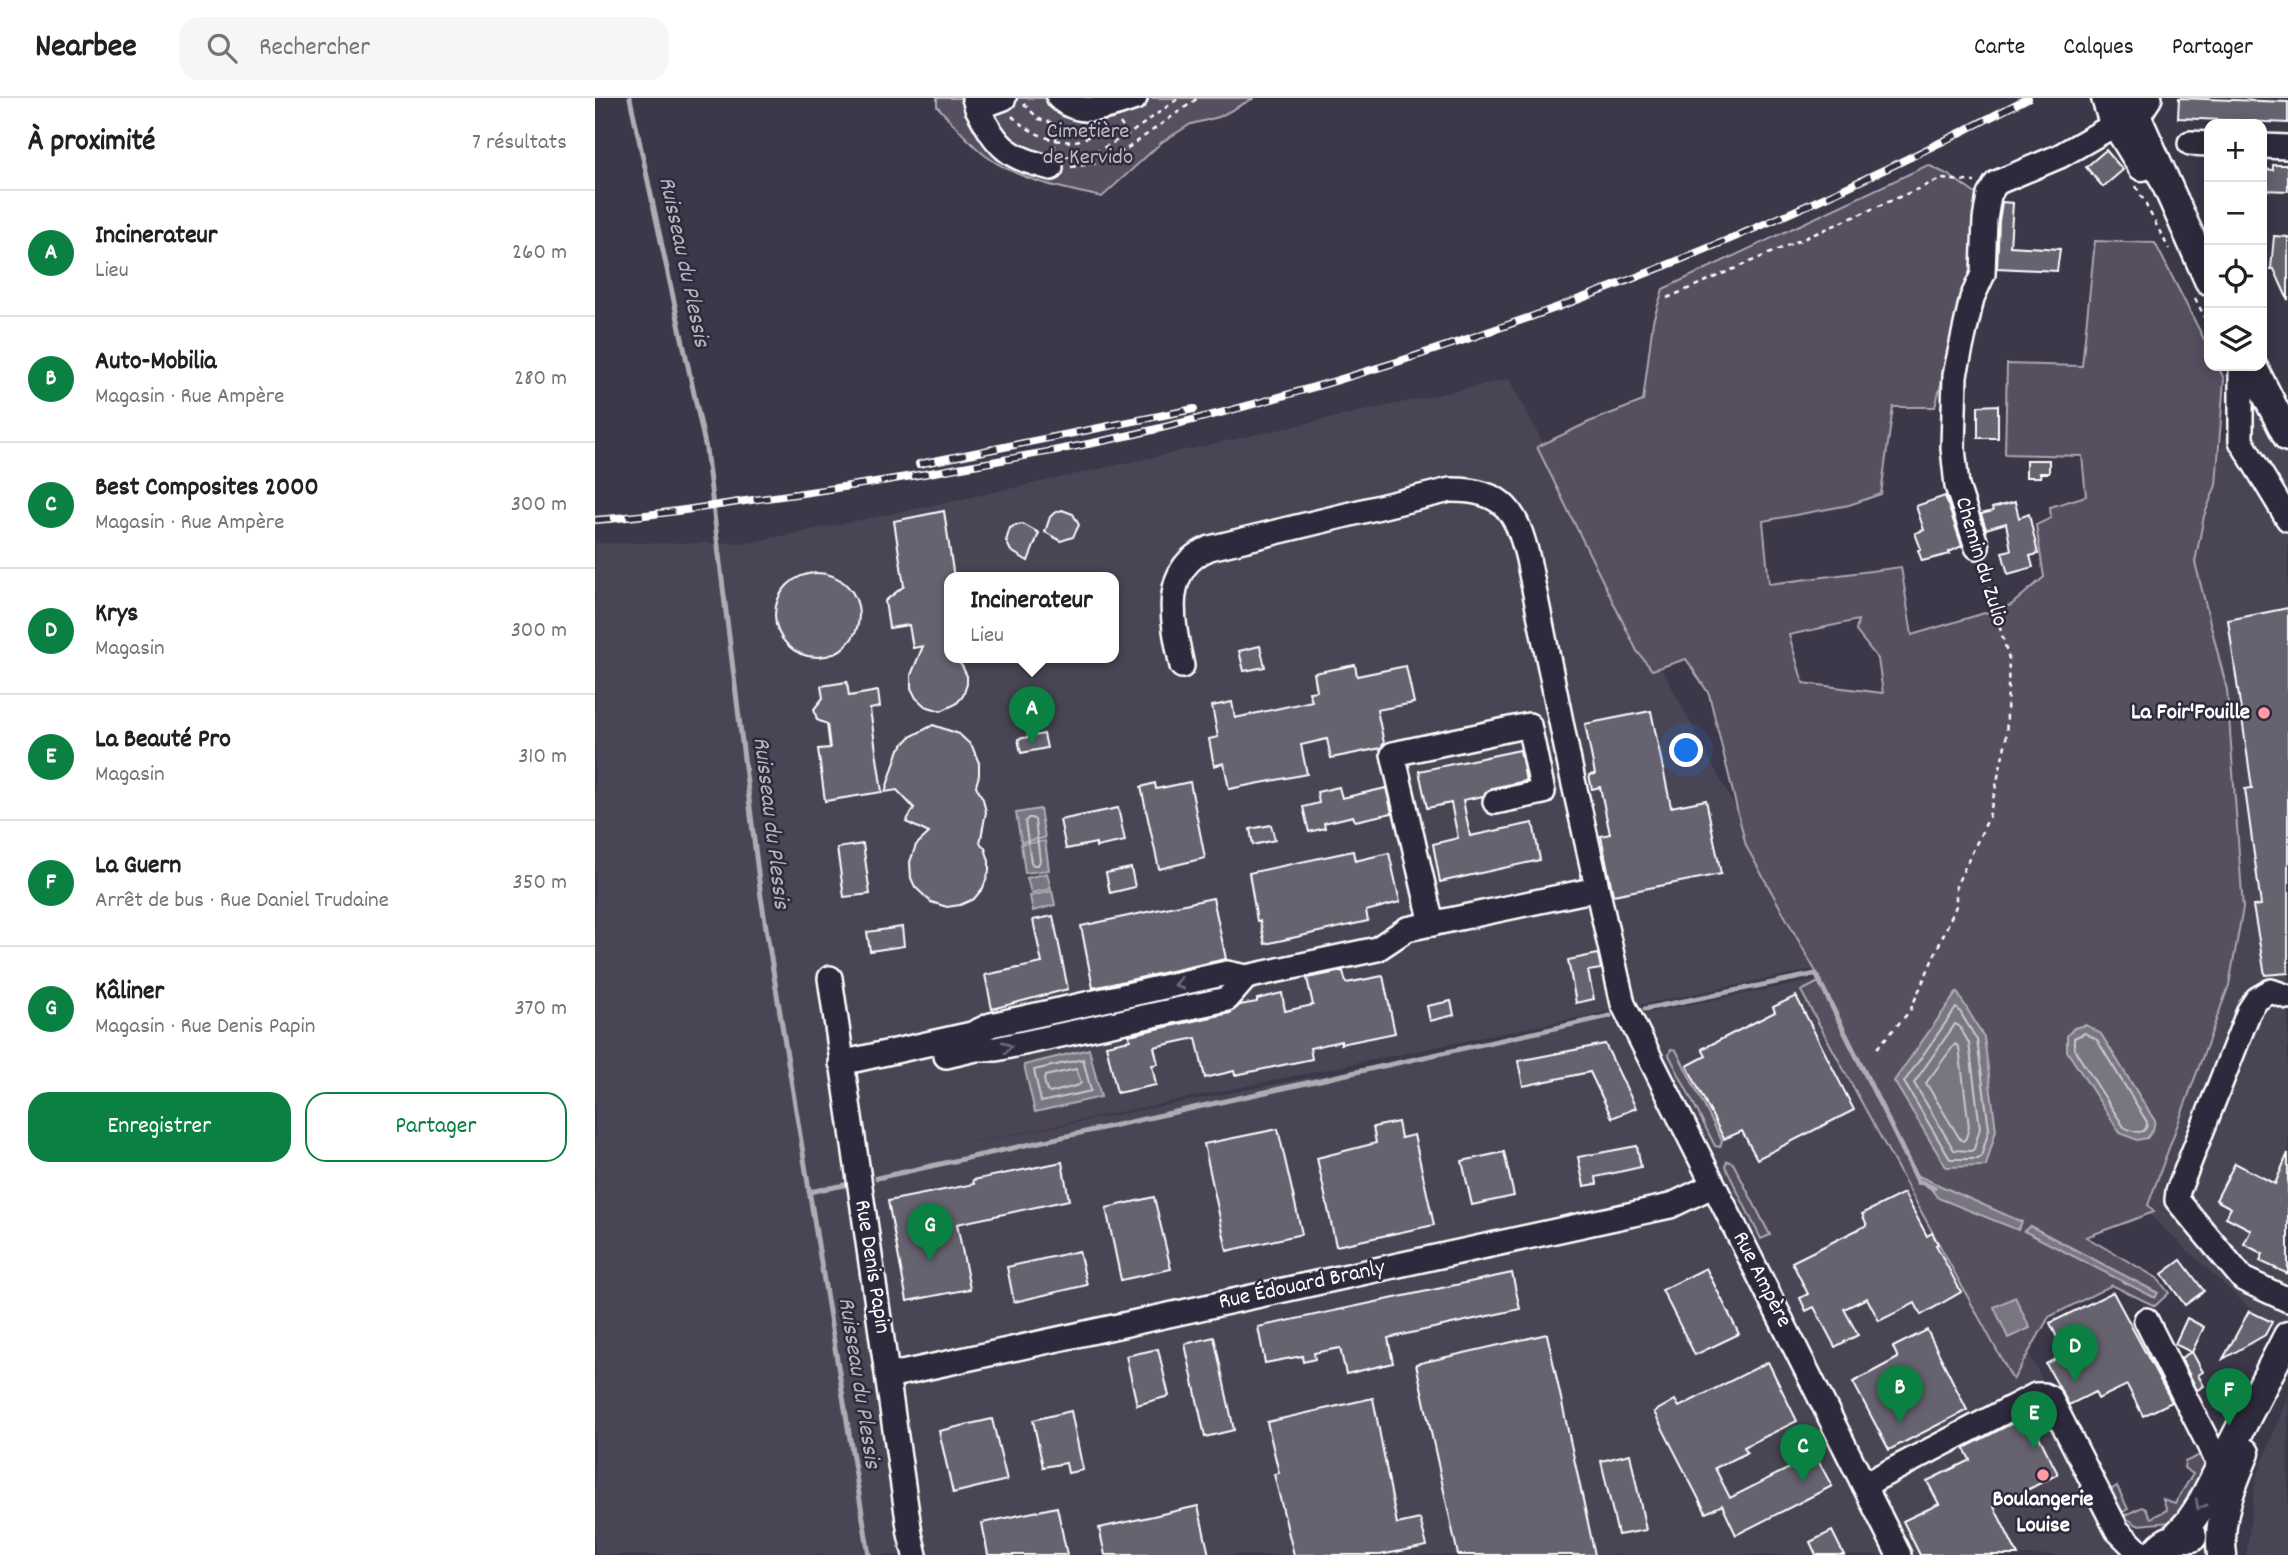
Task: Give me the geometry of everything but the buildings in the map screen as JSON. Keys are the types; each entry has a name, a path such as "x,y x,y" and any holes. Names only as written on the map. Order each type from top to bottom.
{"main road":[{"path":"2124,109 2201,279"},
{"path":"2255,371 2288,437"},
{"path":"2165,1545 2189,1523 2200,1507 2288,1336"},
{"path":"2221,1555 2220,1542 2226,1502 2250,1440 2288,1365"},
{"path":"2165,1545 2194,1537 2211,1545 2221,1555"}],"street":[{"path":"1003,98 976,103 989,132 1004,150 1023,161 1052,163"},
{"path":"1061,100 1069,107 1091,110 1123,108"},
{"path":"1996,183 2060,156 2124,109"},
{"path":"2267,146 2288,147"},
{"name":"Chemin du Zulio","path":"1977,547 1957,486 1953,448 1955,375 1972,298 1983,274 1985,220 1989,195 1996,183"},
{"path":"2241,371 2241,441 2288,519"},
{"name":"Rue Ampère","path":"1182,666 1173,626 1173,604 1179,575 1196,554 1223,545 1450,490 1467,489 1495,498 1507,508 1523,535 1623,1004 1899,1555"},
{"path":"1432,923 1394,754 1529,724 1543,792 1495,802"},
{"path":"842,1070 976,1049 996,1049 1227,999 1245,977 1377,949 1407,929 1597,889"},
{"name":"Rue Denis Papin","path":"829,978 915,1555"},
{"path":"2288,997 2271,991 2257,999 2249,1011 2178,1191 2177,1200 2243,1279 2288,1300"},
{"name":"Rue Édouard Branly","path":"888,1376 1670,1206 1713,1186"},
{"path":"2146,1320 2221,1464"},
{"path":"1864,1485 2036,1395 2044,1395 2050,1398 2070,1429 2087,1484 2117,1530 2142,1555"},
{"path":"2123,1536 2139,1536 2165,1545"}],"path":[{"path":"1003,98 1009,113 1035,135 1079,140 1123,108 1128,135"},
{"path":"1019,98 1039,119 1059,125"},
{"path":"1052,163 1095,152 1128,135 1179,98"},
{"path":"1052,163 1069,168 1098,163 1125,150 1198,98"},
{"path":"1052,163 1061,100"},
{"path":"1667,298 1941,179 1996,183"},
{"path":"2135,183 2172,254"},
{"path":"2201,279 2206,308"},
{"name":"Chemin du Zulio","path":"1877,1048 1910,1011 1956,906 1956,886 1989,817 2006,741 2009,659 1977,547"}],"shaded area":[{"path":"2248,371 2253,371 2288,429 2288,1344 2142,1208 2183,557"},
{"path":"1509,379 1820,968 954,1146 1827,978 2137,1555 595,1555 595,543 747,543 944,503"},
{"path":"2288,1396 2288,1555 2246,1555 2256,1478"}],"green space":[{"name":"Cimetière de Kervido","path":"937,98 1254,98 1219,117 1191,124 1162,142 1102,197 1027,178 999,165 960,132 937,106"},
{"path":"1928,165 1949,175 1977,195 1971,269 1935,407 1893,407 1881,494 1849,505 1763,521 1769,584 1901,567 1912,635 2011,605 2044,577 2036,525 2051,518 2050,507 2086,496 2082,456 2005,454 2007,364 2082,366 2095,241 2155,243 2204,339 2204,371 2220,371 2224,379 2216,485 2204,516 2195,562 2227,690 2243,908 2229,985 2148,1205 2154,1212 2086,1237 2157,1278 2169,1293 2155,1306 2112,1285 2049,1317 2013,1380 1801,991 1821,981 1746,846 1709,694 1686,659 1652,670 1637,651 1537,447 1589,422 1643,401 1653,321 1663,289","holes":["1858,620 1856,631 1878,659 1883,693 1803,683 1789,635"]},
{"path":"1671,1049 1676,1050 1722,1141 1720,1147 1715,1146 1669,1055"},
{"path":"1727,1161 1733,1163 1770,1235 1761,1239 1725,1166"},
{"path":"2200,1455 2206,1462 2185,1509 2172,1522 2137,1525 2123,1516 2142,1507 2151,1518 2167,1510 2163,1499 2175,1503 2193,1474 2184,1468 2185,1462"},
{"path":"2117,1486 2128,1509 2119,1514 2107,1492"}],"water":[{"path":"1040,809 1045,838 1021,842 1016,813"},
{"path":"1045,841 1049,870 1025,873 1021,844"},
{"path":"1047,873 1051,889 1031,893 1027,878"},
{"path":"1052,891 1055,905 1033,911 1030,896"},
{"path":"1957,992 1984,1037 1996,1130 1986,1166 1946,1167 1894,1081"},
{"path":"2086,1025 2101,1034 2155,1121 2147,1138 2137,1140 2120,1133 2067,1051 2067,1036 2074,1028"},
{"path":"1089,1049 1101,1097 1035,1112 1024,1065"},
{"path":"1914,1174 2022,1222 2018,1230 1938,1198 1927,1184 1917,1184"},
{"path":"2030,1226 2158,1293 2155,1298 2024,1231"},
{"path":"2015,1297 2030,1328 2008,1338 1994,1307"}],"waterway":[{"name":"Ruisseau du Plessis","path":"630,98 706,449 761,897 869,1555"},
{"path":"1645,1009 1816,974 1918,1181 1934,1188"},
{"path":"877,1178 1610,1016"},
{"path":"809,1192 845,1185"}],"railway":[{"path":"595,520 670,512 924,474 1139,433 1280,397 1500,328 1609,288 1821,199 2028,98"},
{"path":"919,464 1194,409"}],"place":[{"name":"La Foir'Fouille","path":"2264,713"},
{"name":"Incinerateur","path":"1032,744"},
{"name":"Kâliner","path":"930,1261"},
{"name":"Krys","path":"2075,1382"},
{"name":"Auto-Mobilia","path":"1900,1423"},
{"name":"La Guern","path":"2229,1426"},
{"name":"La Beauté Pro","path":"2034,1449"},
{"name":"Boulangerie Louise","path":"2043,1475"},
{"name":"Best Composites 2000","path":"1803,1482"}]}
